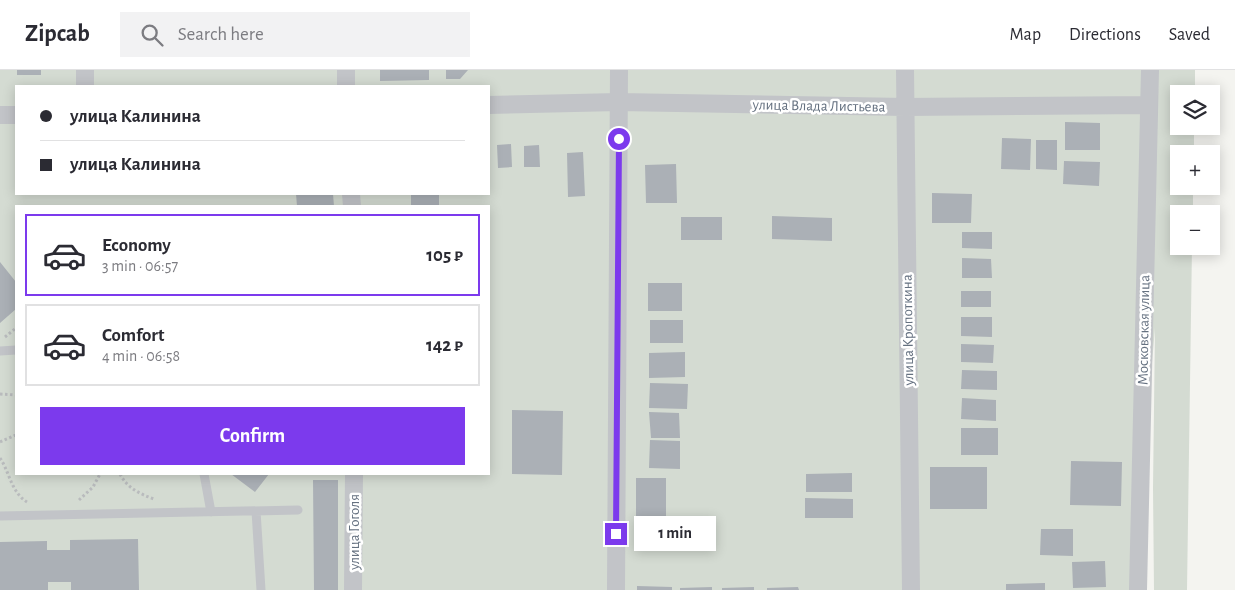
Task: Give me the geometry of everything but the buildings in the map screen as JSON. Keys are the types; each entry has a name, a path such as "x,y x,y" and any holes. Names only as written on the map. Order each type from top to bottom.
{"street":[{"path":"85,70 85,85"},
{"path":"346,70 346,85"},
{"path":"616,590 619,70"},
{"name":"улица Кропоткина","path":"905,70 911,590"},
{"name":"Московская улица","path":"1138,590 1150,70"},
{"name":"улица Влада Листьева","path":"490,105 619,102 905,107 1149,105"},
{"path":"0,115 15,115"},
{"name":"улица Гоголя","path":"353,590 354,475"}],"lane":[{"path":"0,351 15,350"},
{"path":"204,475 211,512"},
{"path":"0,516 298,510"},
{"path":"256,511 261,590"}],"path":[{"path":"0,341 15,329"},
{"path":"0,394 15,395"},
{"path":"0,443 15,436"},
{"path":"0,458 6,467 12,487 25,502 30,504"},
{"path":"56,515 87,493 98,480 100,475"},
{"path":"121,475 134,490 155,499"}],"shaded area":[{"path":"0,70 1195,70 1195,85 1170,85 1170,135 1194,135 1194,145 1170,145 1170,195 1193,195 1193,205 1170,205 1170,255 1192,255 1187,590 1154,590 1155,328 1141,490 1147,590 0,590"}],"route":[{"path":"616,534 619,139"}]}
